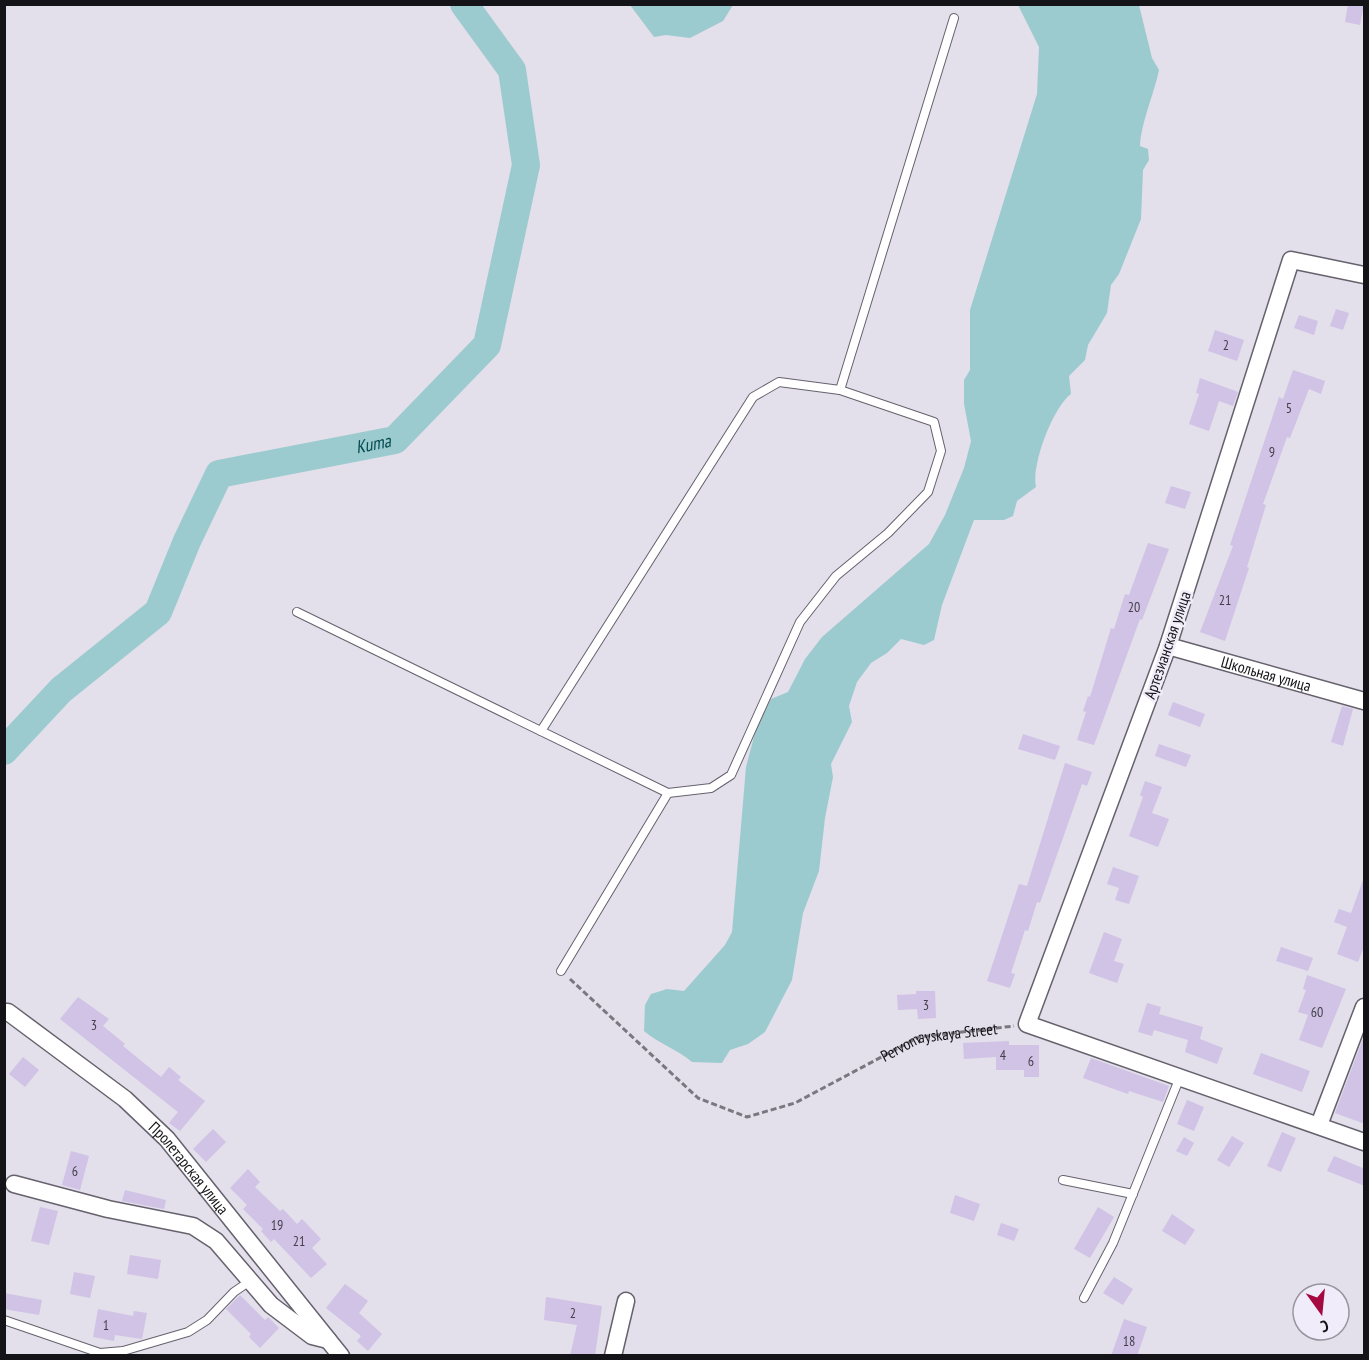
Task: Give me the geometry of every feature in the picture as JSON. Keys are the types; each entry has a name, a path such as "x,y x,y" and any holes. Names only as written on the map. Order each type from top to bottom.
{"street":[{"name":"Артезианская улица","path":"1027,1024 1168,646 1291,260 1365,275"},
{"name":"Школьная улица","path":"1168,646 1365,701"},
{"path":"1319,1125 1365,1007"},
{"name":"Пролетарская улица","path":"6,1012 125,1099 166,1139 341,1356"},
{"path":"1027,1024 1365,1142"},
{"path":"9,1184 108,1209 193,1226 216,1241 271,1305 312,1336 328,1340"},
{"path":"613,1356 626,1301"}],"lane":[{"path":"840,390 954,18"},
{"path":"297,612 668,793 711,788 731,775 800,622 836,576 888,533 928,492 941,451 934,422 840,390 779,382 753,397 541,731"},
{"path":"561,971 668,793"},
{"path":"1084,1298 1113,1243 1180,1077"},
{"path":"1064,1179 1133,1194"},
{"path":"4,1320 100,1353 123,1351 188,1332 207,1320 234,1292 250,1281"}],"path":[{"name":"Pervomayskaya Street","path":"561,971 699,1098 747,1117 795,1102 919,1037 1027,1024"}],"water":[{"path":"630,5 733,5 723,21 690,38 666,35 654,37"},
{"path":"1018,5 1139,5 1152,58 1159,70 1141,137 1140,146 1148,149 1149,160 1143,170 1141,219 1119,274 1111,285 1107,313 1088,345 1085,360 1069,376 1071,394 1057,411 1045,437 1037,465 1036,487 1017,501 1013,516 1004,520 974,520 942,605 934,640 924,645 901,639 887,653 871,663 857,682 849,706 852,722 831,764 833,777 825,818 819,871 803,913 792,980 765,1032 748,1044 730,1050 722,1063 692,1062 644,1031 645,1005 651,994 667,989 684,991 725,945 732,932 746,767 756,729 771,699 788,692 805,659 822,637 929,544 945,515 964,468 971,441 964,404 964,380 970,370 970,310 1037,94 1039,47"}],"building":[{"path":"1348,4 1364,4 1360,25 1345,22"},
{"path":"1336,309 1349,313 1343,330 1330,326"},
{"path":"1299,315 1318,321 1314,335 1294,328"},
{"path":"1215,330 1244,340 1237,361 1208,351"},
{"path":"1293,370 1325,381 1321,394 1309,389 1290,438 1287,437 1263,504 1266,505 1247,567 1249,568 1225,641 1200,632 1233,546 1230,545 1279,397 1283,399"},
{"path":"1200,378 1238,392 1233,406 1219,401 1209,431 1189,424 1199,394 1196,393"},
{"path":"1171,486 1191,492 1185,509 1165,503"},
{"path":"1148,543 1169,549 1142,620 1140,619 1094,745 1077,740 1086,712 1083,711 1088,696 1090,697 1111,628 1114,629 1125,594 1129,595"},
{"path":"1173,702 1205,714 1200,727 1168,715"},
{"path":"1342,706 1353,709 1343,746 1331,742"},
{"path":"1023,734 1060,746 1055,760 1018,749"},
{"path":"1159,744 1191,755 1186,767 1155,756"},
{"path":"1065,763 1092,772 1087,786 1082,784 1040,903 1037,902 1028,931 1025,930 1011,973 1015,974 1010,988 987,981 1019,884 1027,886"},
{"path":"1145,781 1162,787 1152,813 1169,819 1158,847 1129,836 1143,797 1140,795"},
{"path":"1113,867 1139,876 1129,904 1115,900 1119,888 1107,884"},
{"path":"1363,880 1365,944 1358,962 1337,954 1347,927 1334,922 1339,909 1351,913"},
{"path":"1104,932 1122,939 1114,961 1124,964 1117,983 1089,973"},
{"path":"1281,947 1313,958 1308,971 1276,961"},
{"path":"1307,975 1346,989 1322,1048 1299,1040 1308,1015 1298,1012 1306,990 1303,989"},
{"path":"916,991 935,991 936,1018 918,1019 917,1009 898,1010 897,995 916,994"},
{"path":"78,997 109,1019 103,1026 125,1044 123,1046 161,1077 169,1067 181,1077 178,1080 205,1101 180,1131 169,1123 178,1112 60,1019"},
{"path":"1147,1003 1161,1007 1159,1014 1203,1027 1200,1039 1223,1048 1217,1064 1185,1052 1188,1040 1154,1030 1152,1036 1138,1032"},
{"path":"1365,1036 1365,1124 1335,1113"},
{"path":"1009,1041 1009,1045 1039,1045 1039,1077 1024,1077 1024,1070 996,1070 996,1057 964,1059 963,1043"},
{"path":"1261,1053 1310,1071 1302,1092 1253,1074"},
{"path":"23,1057 39,1070 25,1087 9,1074"},
{"path":"1091,1058 1169,1086 1163,1102 1129,1091 1128,1094 1083,1078"},
{"path":"1187,1100 1204,1107 1194,1131 1177,1124"},
{"path":"213,1129 226,1142 206,1162 193,1149"},
{"path":"1282,1132 1296,1138 1281,1172 1267,1166"},
{"path":"1232,1136 1244,1143 1229,1167 1217,1160"},
{"path":"1184,1137 1194,1143 1187,1156 1176,1151"},
{"path":"71,1151 89,1156 80,1190 62,1185"},
{"path":"1334,1156 1365,1169 1365,1186 1327,1171"},
{"path":"248,1169 260,1182 255,1187 280,1211 283,1209 297,1224 302,1219 321,1239 312,1248 327,1264 311,1278 274,1239 271,1242 261,1231 263,1229 243,1209 247,1205 230,1188"},
{"path":"125,1190 166,1200 164,1209 122,1201"},
{"path":"955,1195 980,1204 974,1221 950,1213"},
{"path":"40,1207 58,1211 49,1245 31,1241"},
{"path":"1098,1207 1114,1217 1090,1258 1074,1249"},
{"path":"1172,1214 1195,1230 1185,1245 1162,1231"},
{"path":"1001,1223 1019,1229 1014,1241 997,1235"},
{"path":"130,1255 161,1260 158,1279 127,1274"},
{"path":"74,1272 95,1276 90,1298 70,1294"},
{"path":"1114,1277 1133,1289 1123,1305 1103,1293"},
{"path":"345,1284 368,1301 359,1313 382,1334 368,1351 357,1341 361,1336 326,1308"},
{"path":"4,1293 42,1300 39,1315 4,1309"},
{"path":"240,1295 265,1320 268,1317 279,1328 260,1348 249,1337 251,1334 226,1309"},
{"path":"546,1297 602,1306 595,1356 570,1356 577,1325 544,1320"},
{"path":"98,1309 133,1316 134,1311 147,1313 142,1339 115,1335 114,1341 93,1337"},
{"path":"1124,1319 1147,1327 1137,1356 1111,1356"}],"waterway":[{"name":"Kuma","path":"4,751 61,690 158,612 187,541 219,474 395,440 487,345 526,165 512,70 464,4"}]}
